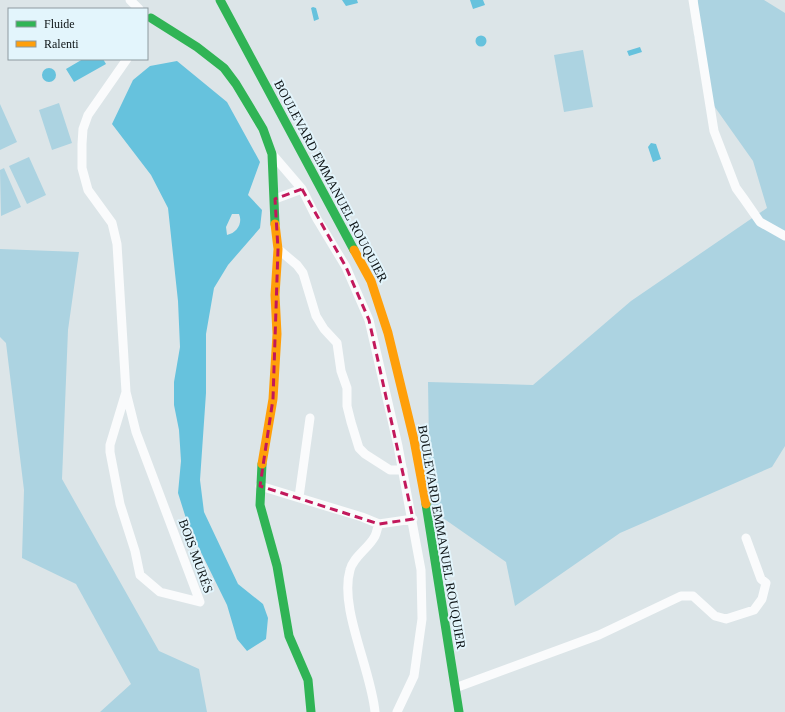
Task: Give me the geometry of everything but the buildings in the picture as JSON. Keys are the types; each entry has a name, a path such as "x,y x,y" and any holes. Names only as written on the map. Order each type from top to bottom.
{"street":[{"path":"130,0 138,8"},
{"name":"BOULEVARD EMMANUEL ROUQUIER","path":"220,0 371,281 383,315 418,460 459,712"},
{"path":"693,0 714,131 736,188 760,222 785,236"},
{"path":"148,19 197,47 224,68 236,84 263,129 272,154 276,239 278,249 273,399 260,486 260,505 277,566 289,636 308,680 311,712"},
{"name":"BOIS MURÉS","path":"126,60 88,115 83,129 82,168 88,190 112,223 117,244 126,392 136,432 200,602 160,592 140,575 135,551 120,504 110,445 126,392"},
{"path":"272,154 302,189 317,219 346,267 369,320 403,470 421,570 422,619 414,676 397,712"},
{"path":"275,199 302,189"},
{"path":"278,249 297,265 303,273 316,316 324,329 336,343 341,370 347,388 348,411 359,448 365,454 390,470 403,470"},
{"path":"299,498 310,418"},
{"path":"260,486 362,517 379,524 413,519"},
{"path":"375,712 372,687 350,609 346,586 350,568 375,536 379,524"},
{"path":"455,688 599,635 681,596 693,596 715,616 726,619 754,610 762,599 766,583 761,579 746,538"}],"highlighted area":[{"path":"302,189 346,267 369,320 413,519 379,524 260,486 273,399 278,249 275,199"}],"shaded area":[{"path":"698,0 764,0 785,13 785,446 772,467 620,533 515,606 506,562 430,509 428,382 533,385 631,301 767,208 753,161 707,96 694,34"},
{"path":"583,50 593,107 564,112 554,55"},
{"path":"59,103 72,143 52,150 39,110"},
{"path":"0,104 17,142 0,150"},
{"path":"29,157 46,195 27,204 9,166"},
{"path":"4,168 21,207 1,216 0,170"},
{"path":"0,249 79,252 68,330 62,479 159,651 199,669 207,712 100,712 131,684 76,584 22,558 24,490 6,343 0,337"}],"water":[{"path":"342,0 357,0 358,3 346,6"},
{"path":"470,0 483,0 485,5 473,9"},
{"path":"311,8 316,8 319,19 314,21"},
{"path":"479,36 483,36 485,37 485,45 479,46 476,43 476,39"},
{"path":"640,47 642,52 629,56 627,51"},
{"path":"81,60 104,60 106,64 74,82 66,69"},
{"path":"177,61 227,102 260,162 248,195 262,210 260,228 228,265 214,288 206,334 206,393 200,480 204,512 238,584 263,604 268,618 266,639 247,651 237,639 227,605 189,528 178,493 181,461 179,430 174,405 174,382 180,347 178,301 168,208 151,175 112,124 133,80 150,66","holes":["232,214 239,214 240,224 234,232 227,235 226,227"]},
{"path":"49,68 54,70 56,75 54,80 49,82 44,80 42,75 44,70"},
{"path":"651,143 656,144 661,159 653,162 648,147"}],"traffic: fast":[{"path":"220,0 354,250"},
{"path":"151,18 197,47 224,68 236,84 263,129 272,154 275,224"},
{"path":"262,464 260,505 277,566 289,636 308,680 311,712"},
{"path":"426,504 459,712"}],"traffic: slow":[{"path":"262,464 273,399 277,334 275,295 278,249 275,224"},
{"path":"354,250 371,281 388,333 414,440 426,504"}]}
